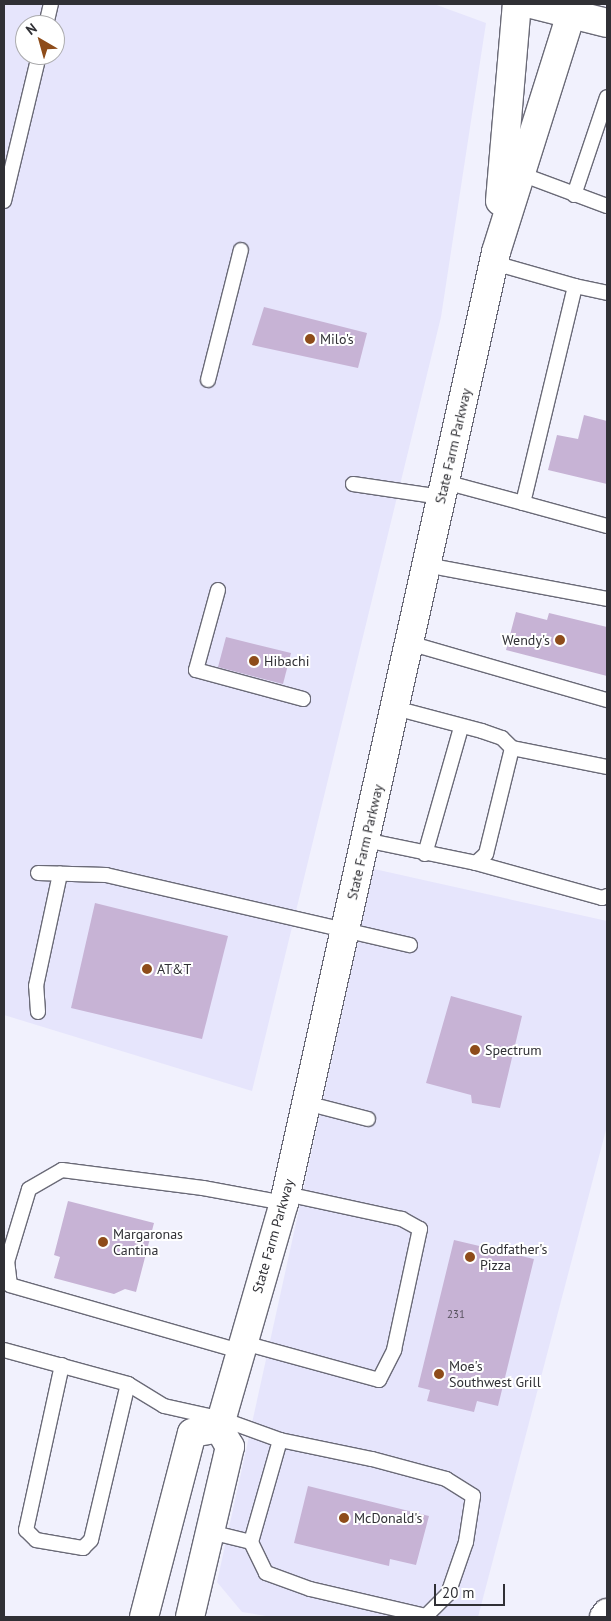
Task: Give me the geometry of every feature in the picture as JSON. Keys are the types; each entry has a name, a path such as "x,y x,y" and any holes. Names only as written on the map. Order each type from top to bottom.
{"street":[{"name":"State Farm Parkway","path":"495,257 517,4"},
{"path":"531,4 572,9 607,22"},
{"name":"State Farm Parkway","path":"221,1423 285,1199 495,257 572,9"},
{"path":"144,1617 192,1433 221,1423 230,1447 190,1617"},
{"path":"604,1617 607,1613"}],"lane":[{"path":"4,201 37,65"},
{"path":"574,195 607,97"},
{"path":"521,174 607,206"},
{"path":"208,380 241,250"},
{"path":"495,257 575,286 607,294"},
{"path":"523,503 575,286"},
{"path":"353,484 443,490 523,503 607,526"},
{"path":"426,565 607,599"},
{"path":"218,590 196,670 303,699"},
{"path":"409,643 607,700"},
{"path":"395,708 502,738 512,748 607,767"},
{"path":"426,854 461,728"},
{"path":"476,863 486,854 512,748"},
{"path":"365,840 476,863 602,898 607,896"},
{"path":"38,874 106,876 410,945"},
{"path":"38,1012 36,986 60,874"},
{"path":"306,1103 368,1119"},
{"path":"62,1170 285,1199 402,1219 420,1229 394,1350 379,1380 243,1347 10,1285 7,1262 29,1189 62,1170"},
{"path":"4,1350 128,1384 164,1406 221,1423 280,1440 372,1459 446,1479 474,1496 466,1542 448,1594 426,1616 310,1589 266,1573 251,1542 280,1440"},
{"path":"62,1365 26,1530 36,1540 83,1548 91,1540 128,1384"},
{"path":"210,1532 251,1542"}],"shaded area":[{"path":"4,4 434,4 486,23 441,317 252,1091 4,1015"},
{"path":"374,869 607,921 607,1126 478,1617 272,1617 242,1612 217,1582"}],"building":[{"name":"Milo's","path":"264,307 367,333 358,368 252,345"},
{"path":"584,415 607,421 607,484 548,470 557,435 578,439"},
{"path":"516,612 547,620 549,613 607,627 607,676 506,650"},
{"name":"Hibachi","path":"226,637 291,653 283,684 218,667"},
{"path":"95,903 228,936 202,1039 71,1008"},
{"name":"Spectrum","path":"451,996 522,1016 500,1108 472,1103 471,1095 426,1083"},
{"path":"68,1201 154,1223 136,1292 125,1289 114,1294 54,1278 60,1257 54,1255"},
{"path":"454,1240 534,1259 498,1406 477,1401 474,1412 427,1401 430,1390 418,1387"},
{"path":"308,1486 429,1516 416,1565 390,1559 389,1566 294,1543"}],"place":[{"name":"Milo's","path":"310,339"},
{"name":"Wendy's","path":"560,640"},
{"name":"Hibachi","path":"254,661"},
{"name":"AT&T","path":"147,969"},
{"name":"Spectrum","path":"475,1050"},
{"name":"Margaronas Cantina","path":"103,1242"},
{"name":"Godfather's Pizza","path":"470,1257"},
{"name":"Moe's Southwest Grill","path":"439,1374"},
{"name":"McDonald's","path":"344,1518"}]}
